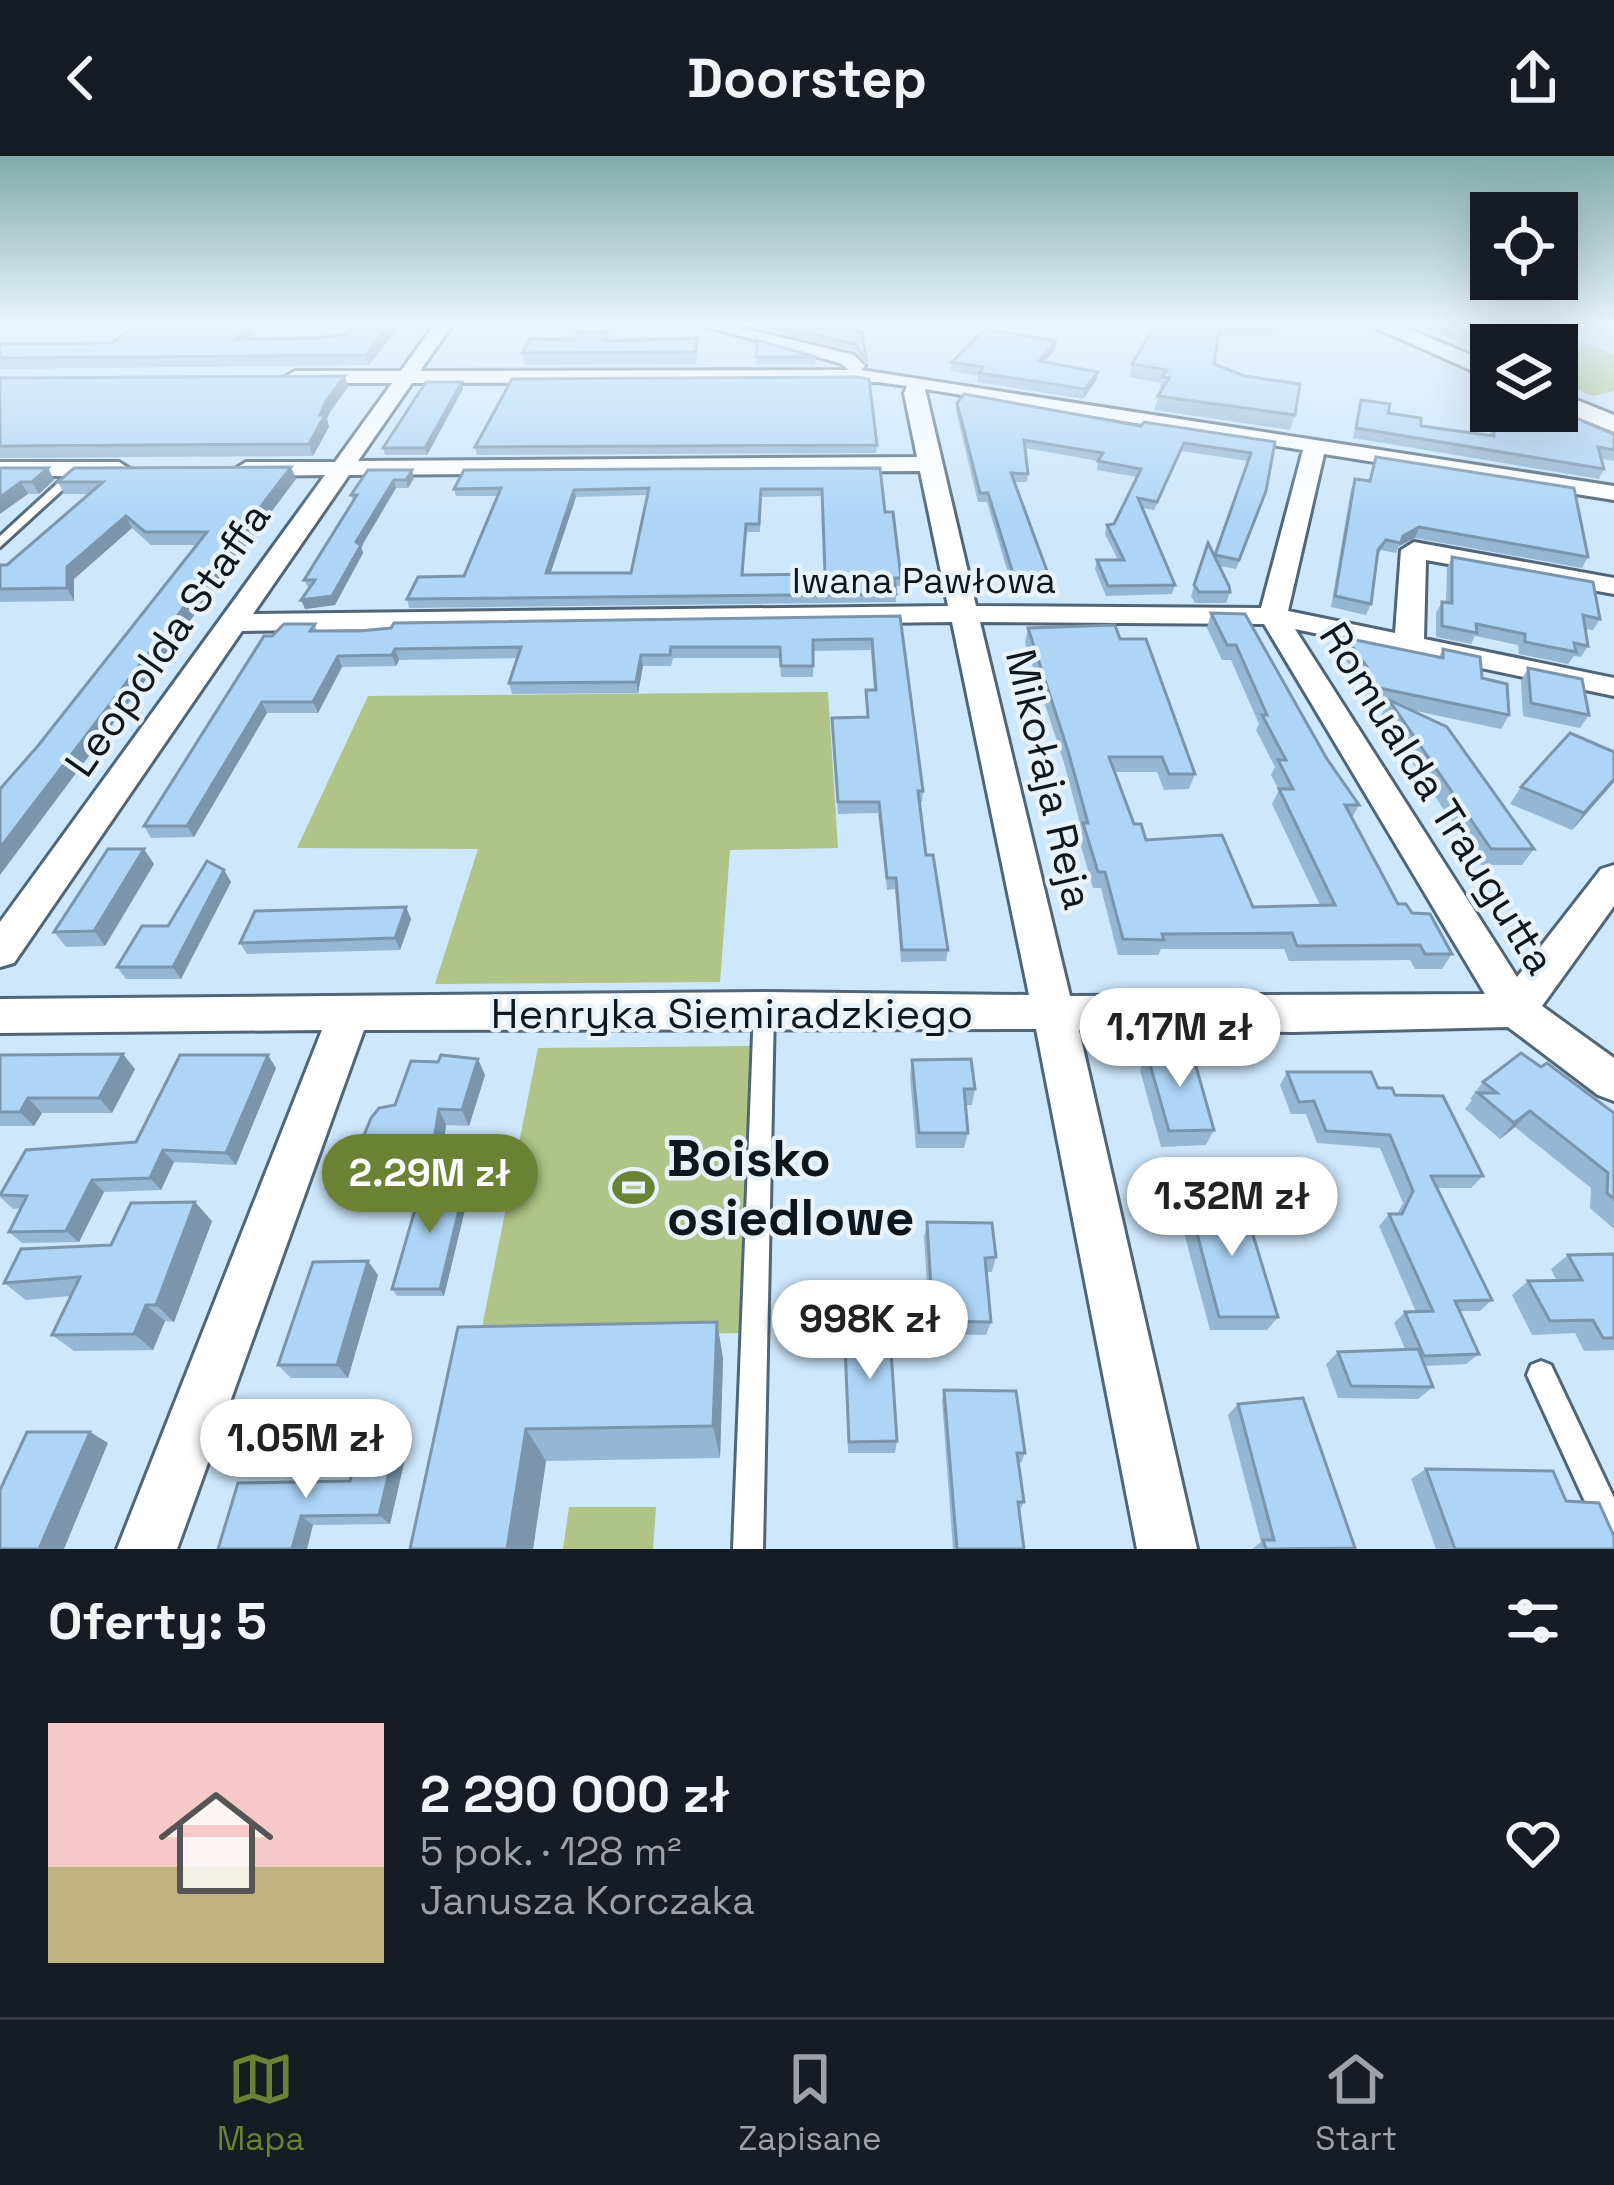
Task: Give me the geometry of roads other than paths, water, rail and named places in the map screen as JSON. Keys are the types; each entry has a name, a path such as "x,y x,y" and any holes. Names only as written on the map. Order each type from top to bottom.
{"street":[{"name":"Leopolda Staffa","path":"0,952 394,390"},
{"name":"Mikołaja Reja","path":"915,390 1168,1549"},
{"path":"967,390 1614,494"},
{"path":"1578,409 1614,424"},
{"name":"Romualda Traugutta","path":"1315,447 1274,616 1516,1010 1614,1082"},
{"path":"212,469 933,464"},
{"path":"0,469 146,469"},
{"path":"1409,644 1414,550 1614,586"},
{"name":"Iwana Pawłowa","path":"228,623 963,614 1274,616 1614,687"},
{"path":"1516,1010 1614,878"},
{"name":"Henryka Siemiradzkiego","path":"0,1016 1516,1010"},
{"path":"147,1549 349,1014"}],"lane":[{"path":"0,543 80,469"},
{"path":"748,1549 764,1010"},
{"path":"1541,1375 1614,1530"}],"place":[{"name":"Boisko osiedlowe","path":"633,1187"}]}
